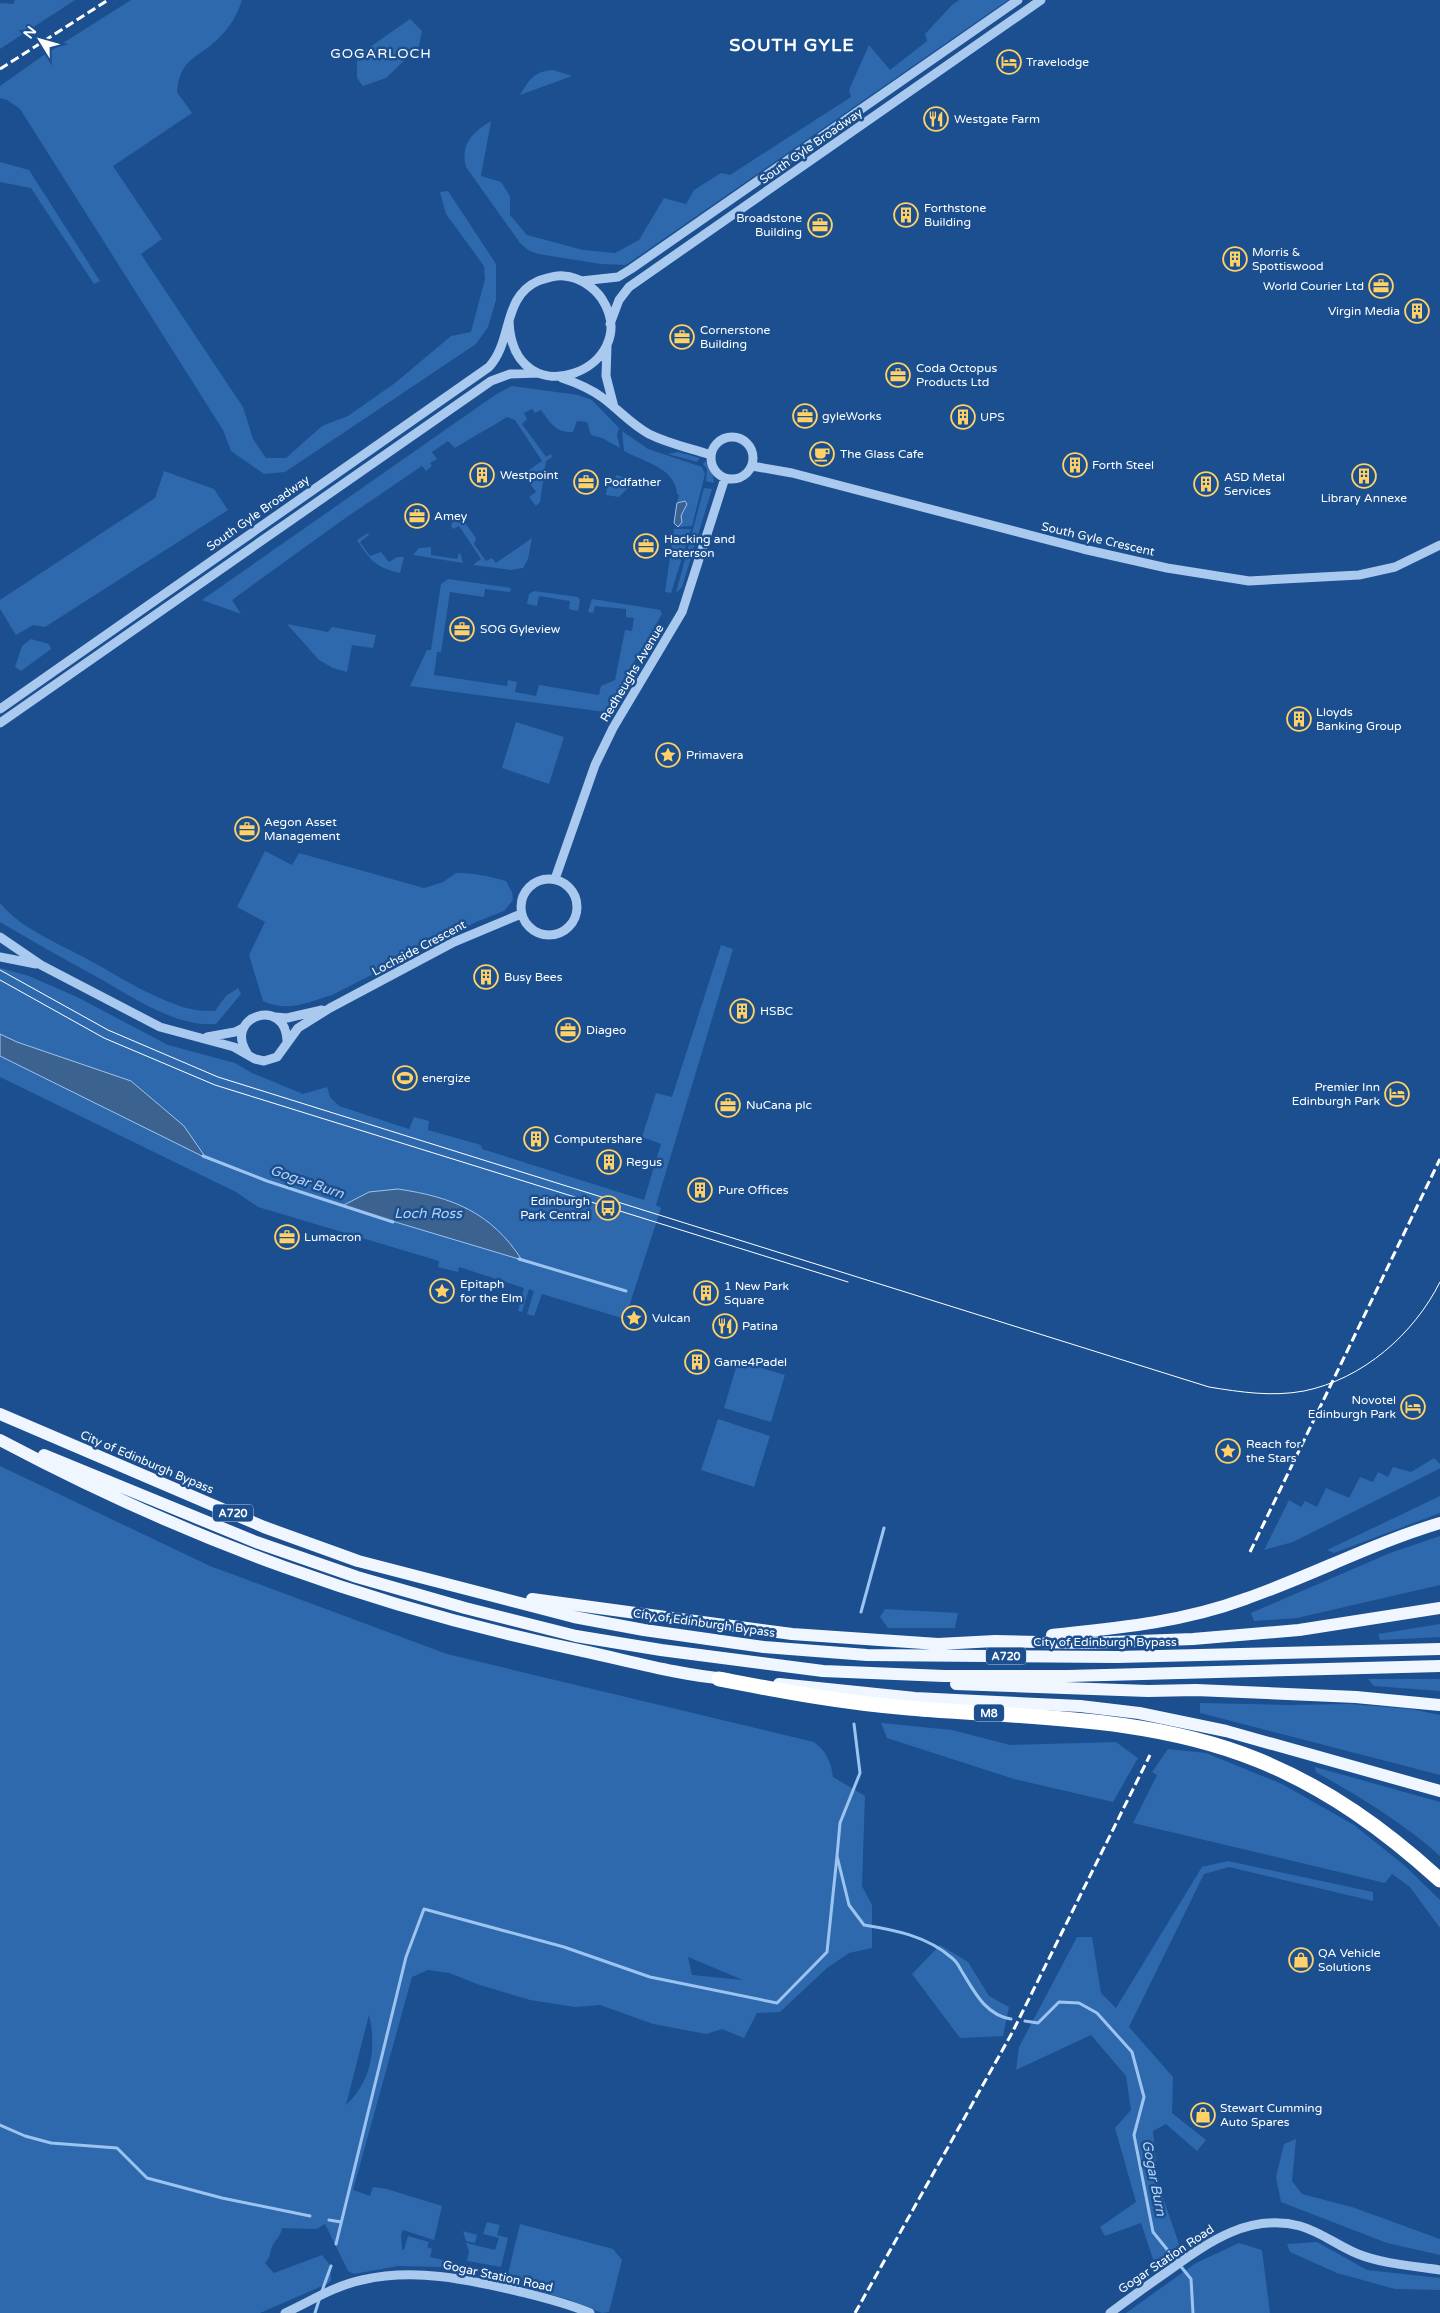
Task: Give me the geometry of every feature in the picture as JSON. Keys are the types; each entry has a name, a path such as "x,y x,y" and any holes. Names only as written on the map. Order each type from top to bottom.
{"highway":[{"name":"M8","path":"719,1679 819,1698 908,1708 1047,1716 1154,1730 1193,1739 1256,1759 1328,1794 1378,1826 1440,1880"}],"main road":[{"name":"City of Edinburgh Bypass","path":"0,1414 264,1527 358,1561 574,1617 644,1630 764,1647 867,1655 1117,1657 1440,1649"},
{"name":"A720","path":"0,1436 256,1542 357,1577 465,1608 576,1636 661,1650 942,1684 1330,1696 1440,1705"},
{"name":"A720","path":"0,1440 118,1500 252,1556 414,1610 515,1637 719,1679 915,1698 1080,1706 1139,1713 1226,1731 1440,1791"},
{"name":"A720","path":"995,1641 1136,1626 1169,1621 1204,1612 1244,1600 1388,1541 1440,1524"},
{"name":"A720","path":"473,1591 792,1634 938,1644 995,1641 1146,1641 1232,1636 1347,1623 1440,1608"},
{"name":"A720","path":"823,1671 944,1676 1068,1676 1440,1666"}],"street":[{"name":"South Gyle Broadway","path":"581,281 618,277 631,270 1018,0"},
{"name":"South Gyle Broadway","path":"0,723 491,381 510,374 538,373 560,377 575,375 589,368 600,357 607,343 610,325 619,300 629,287 1041,0"},
{"name":"South Gyle Broadway","path":"0,709 489,367 498,354 512,308 520,294 532,284 547,277 563,276 581,281 593,288 602,299 608,312 610,325"},
{"name":"South Gyle Broadway","path":"509,321 509,337 515,352 525,364 538,373"},
{"path":"607,343 606,376 614,408"},
{"path":"560,377 588,389 648,433 671,443 711,455"},
{"path":"738,438 744,441 752,452 752,466 749,472 738,479 725,478 715,471 712,466 711,455 714,448 724,439 738,438"},
{"name":"South Gyle Crescent","path":"752,466 792,474 1083,549 1167,568 1249,581 1359,576 1395,567 1440,545"},
{"name":"Redheughs Avenue","path":"555,879 596,765 612,728 682,612 725,478"},
{"path":"555,879 572,890 577,903 576,917 567,929 555,935 540,935 528,927 521,914 521,900 528,888 540,880 555,879"},
{"name":"Lochside Crescent","path":"0,937 41,965 160,1027 204,1038 247,1052 255,1059 272,1059 283,1051 287,1040 298,1028 330,1008 454,942 521,914"},
{"name":"Lochside Crescent","path":"0,957 41,965"},
{"name":"Lochside Crescent","path":"204,1038 228,1034 243,1028 256,1016 266,1014 287,1018 330,1008"},
{"path":"276,1017 285,1027 287,1040"},
{"path":"243,1028 241,1039 247,1052"},
{"name":"Gogar Station Road","path":"1110,2313 1208,2242 1232,2230 1248,2226 1280,2224 1299,2226 1322,2235 1357,2254 1376,2260 1440,2270"},
{"name":"Gogar Station Road","path":"285,2313 329,2290 361,2280 382,2276 429,2274 454,2277 511,2290 590,2313"}],"shaded area":[{"path":"15,0 75,0 0,49 0,4 13,4"},
{"path":"131,0 242,0 226,30 210,46 191,60 182,72 177,92 192,113 113,166 162,239 141,254 243,407 253,439 266,458 286,458 322,426 348,416 395,383 451,336 471,332 485,279 484,266 446,214 440,192 448,191 496,264 496,300 488,327 476,344 285,472 264,474 231,451 223,430 20,109 7,100 0,98 0,86 41,57"},
{"path":"959,0 1008,0 626,265 601,264 538,254 528,250 520,243 466,167 465,152 467,145 474,134 491,121 481,176 501,182 510,196 510,215 527,235 583,250 615,253 639,240 664,198 686,204 694,190 721,173 730,175 851,97 849,90 869,45 890,70 927,41 925,34"},
{"path":"410,19 422,31 419,46 386,78 363,86 357,78 357,56"},
{"path":"553,70 572,76 520,95 533,77 541,72"},
{"path":"0,162 29,170 100,281 94,284 31,188 0,182"},
{"path":"512,386 578,395 592,400 619,428 617,435 620,448 602,438 591,435 587,422 577,421 573,432 567,432 557,429 541,410 535,413 532,409 524,413 527,419 522,424 546,457 551,454 552,457 546,461 540,502 536,506 529,497 536,492 523,474 542,461 515,420 507,417 455,448 448,441 432,452 437,459 430,463 432,466 426,471 422,466 344,519 232,600 241,614 202,600 495,395"},
{"path":"622,431 648,449 702,467 705,474 692,526 678,527 682,522 681,516 685,510 685,501 677,503 679,495 671,478 665,472 624,451"},
{"path":"678,452 700,458 697,462 668,454"},
{"path":"705,461 712,470 714,483 706,481 707,469 703,464"},
{"path":"164,471 214,489 228,510 45,627 33,625 16,635 0,609 0,600 155,498"},
{"path":"616,475 623,477 628,482 627,489 619,497 606,495 607,486 614,487"},
{"path":"704,488 712,489 682,587 676,593"},
{"path":"467,512 469,515 463,520 476,538 474,544 486,561 492,558 496,563 532,538 528,559 523,568 511,570 473,565 481,559 459,526 453,529 451,526 453,521"},
{"path":"674,529 691,529 671,593 665,592"},
{"path":"368,533 369,535 360,542 370,556 381,552 389,562 397,557 404,557 400,573 379,565 366,553 357,540"},
{"path":"431,547 431,555 457,559 459,553 463,563 413,555 419,548"},
{"path":"448,579 511,588 510,592 485,589 484,597 450,592 441,652 437,652 434,675 507,686 508,680 517,682 515,692 536,696 539,685 599,695 601,686 615,680 625,630 632,631 634,618 626,617 626,609 595,606 593,613 588,612 592,599 660,610 662,614 605,712 410,686 427,650 431,650 441,584"},
{"path":"534,591 578,597 580,600 578,611 569,609 570,601 539,596 537,606 527,604 529,594"},
{"path":"287,624 328,632 332,627 376,635 373,648 352,645 347,672 333,668 319,660"},
{"path":"31,639 49,644 51,649 21,671 15,667 22,646"},
{"path":"649,647 652,649 621,696 618,695"},
{"path":"516,722 564,737 549,784 502,768"},
{"path":"265,851 292,865 299,853 424,888 443,882 456,873 487,876 506,881 512,892 513,900 504,911 476,922 332,995 298,1005 281,1006 263,1001 249,955 265,922 237,907"},
{"path":"0,903 19,921 30,928 166,1001 196,1010 215,1011 226,996 238,988 241,994 216,1024 200,1024 169,1016 0,922"},
{"path":"721,945 733,949 656,1205 661,1208 625,1319 542,1294 534,1316 527,1314 534,1291 529,1289 522,1312 518,1311 524,1288 459,1267 458,1272 438,1267 439,1261 258,1207 236,1192 0,1077 0,968 29,976 77,997 168,1045 235,1063 252,1073 303,1094 327,1087 330,1097 339,1106 409,1129 414,1117 429,1121 428,1130 481,1145 482,1149 644,1200 661,1144 642,1137 656,1093 672,1097"},
{"path":"738,1361 785,1375 771,1422 724,1408"},
{"path":"718,1419 770,1436 754,1487 701,1470"},
{"path":"1434,1458 1440,1464 1440,1468 1437,1470 1293,1542 1264,1550 1289,1500 1301,1507 1305,1501 1317,1507 1326,1488 1349,1498 1360,1477 1373,1482 1378,1472 1388,1477 1393,1467 1411,1472"},
{"path":"0,1466 210,1566 447,1654 814,1742 828,1758 833,1777 865,1796 862,1886 872,1905 872,1948 849,1953 827,1968 780,2012 757,2013 744,2038 722,2029 706,2034 653,2024 600,2005 575,2007 530,2000 480,1985 449,1973 428,1970 412,1977 353,2190 370,2196 373,2187 387,2189 442,2206 434,2240 403,2230 401,2235 402,2249 404,2250 408,2236 429,2242 427,2247 432,2249 430,2257 447,2261 443,2267 398,2266 354,2274 348,2271 325,2224 317,2229 282,2228 265,2263 274,2273 322,2255 330,2265 331,2280 329,2283 260,2313 0,2313","holes":["688,1957 743,1980 692,1975","369,2015 372,2040 370,2064 361,2086 346,2105"]},
{"path":"1440,1496 1440,1513 1334,1553 1327,1550"},
{"path":"1440,1536 1440,1585 1297,1618 1254,1621 1251,1613 1390,1553"},
{"path":"885,1609 958,1613 955,1628 888,1628 880,1617"},
{"path":"1440,1624 1440,1637 1380,1640 1378,1634"},
{"path":"1368,1679 1440,1679 1440,1691 1374,1686"},
{"path":"1200,1703 1349,1704 1411,1709 1440,1715 1440,1775 1200,1713"},
{"path":"881,1723 952,1730 1010,1745 1116,1742 1138,1758 1113,1802 1014,1779 887,1738"},
{"path":"1168,1749 1206,1753 1282,1784 1354,1825 1405,1866 1440,1900 1440,1928 1410,1887 1392,1874 1385,1883 1133,1823 1157,1775 1152,1772"},
{"path":"1315,1767 1440,1802 1440,1856 1411,1832 1380,1811 1316,1772"},
{"path":"1228,1861 1373,1892 1373,1901 1229,1867 1204,1874 1129,2027 1173,2077 1172,2113 1206,2140 1197,2151 1166,2124 1153,2131 1158,2183 1181,2250 1157,2271 1141,2223 1105,2236 1100,2227 1136,2202 1115,2128 1131,2110 1126,2076 1091,2035 1016,2070 1019,2047 1077,1937 1092,1937 1101,1993 1116,2008 1202,1867"},
{"path":"940,1945 968,1962 989,1996 1009,2007 1003,2036 960,2038 912,1974"},
{"path":"1296,2139 1292,2181 1302,2194 1352,2207 1440,2239 1440,2255 1387,2243 1281,2202 1276,2177 1284,2144"},
{"path":"487,2222 500,2225 497,2235 508,2238 501,2267 467,2261 469,2251 466,2243 495,2250 499,2238 483,2234"},
{"path":"520,2224 613,2249 622,2260 609,2312 602,2313 570,2300 506,2282"},
{"path":"463,2231 477,2235 475,2243 466,2241"},
{"path":"1317,2242 1367,2270 1440,2278 1440,2290 1395,2289 1337,2273 1290,2252 1287,2244"},
{"path":"1239,2243 1262,2250 1270,2313 1126,2313 1196,2263"}],"water":[{"path":"685,501 687,504 681,516 682,522 678,527 674,523 677,503"},
{"path":"0,1034 17,1042 131,1081 184,1126 206,1158 0,1056"},
{"name":"Loch Ross","path":"398,1189 418,1192 453,1202 469,1210 497,1230 510,1243 522,1260 342,1206 369,1192"}],"waterway":[{"name":"Gogar Burn","path":"203,1156 267,1181 393,1222"},
{"name":"Gogar Burn","path":"519,1259 626,1291"},
{"name":"Gogar Burn","path":"861,1612 884,1528"},
{"name":"Gogar Burn","path":"854,1724 860,1773 840,1823 837,1856 849,1905 864,1925 910,1935 942,1950 956,1962 981,2001 994,2013 1011,2019"},
{"path":"336,2244 406,1957 424,1909 564,1947 650,1977 777,2003 827,1952 837,1856"},
{"name":"Gogar Burn","path":"1025,2021 1038,2023 1059,2002 1079,2003 1097,2013 1132,2052 1144,2097 1134,2135 1153,2232 1191,2279 1193,2313"},
{"path":"0,2125 25,2136 51,2143 117,2148 147,2178 222,2198 310,2216"},
{"path":"329,2220 341,2222"},
{"path":"322,2291 331,2266"},
{"path":"315,2313 320,2297"}],"tram line":[{"path":"0,970 108,1030 218,1077 1209,1387 1232,1391 1280,1394 1304,1391 1326,1385 1346,1376 1384,1352 1401,1336 1416,1319 1440,1282"},
{"path":"0,980 104,1038 215,1085 848,1282"}],"railway":[{"path":"0,69 108,0"},
{"path":"1250,1552 1440,1159"},
{"path":"855,2313 1012,2033 1150,1755"}],"place":[{"name":"Travelodge","path":"1009,62"},
{"name":"Westgate Farm","path":"936,119"},
{"name":"Forthstone Building","path":"906,215"},
{"name":"Broadstone Building","path":"820,225"},
{"name":"Morris & Spottiswood","path":"1235,259"},
{"name":"World Courier Ltd","path":"1381,286"},
{"name":"Virgin Media","path":"1417,311"},
{"name":"Cornerstone Building","path":"682,337"},
{"name":"Coda Octopus Products Ltd","path":"898,375"},
{"name":"gyleWorks","path":"805,416"},
{"name":"UPS","path":"963,417"},
{"name":"The Glass Cafe","path":"822,454"},
{"name":"Forth Steel","path":"1075,465"},
{"name":"Westpoint","path":"482,475"},
{"name":"Library Annexe","path":"1364,476"},
{"name":"Podfather","path":"586,482"},
{"name":"ASD Metal Services","path":"1206,484"},
{"name":"Amey","path":"417,516"},
{"name":"Hacking and Paterson","path":"646,546"},
{"name":"SOG Gyleview","path":"462,629"},
{"name":"Lloyds Banking Group","path":"1299,719"},
{"name":"Primavera","path":"668,755"},
{"name":"Aegon Asset Management","path":"247,829"},
{"name":"Busy Bees","path":"486,977"},
{"name":"HSBC","path":"742,1011"},
{"name":"Diageo","path":"568,1030"},
{"name":"energize","path":"405,1078"},
{"name":"Premier Inn Edinburgh Park","path":"1397,1094"},
{"name":"NuCana plc","path":"728,1105"},
{"name":"Computershare","path":"536,1139"},
{"name":"Regus","path":"609,1162"},
{"name":"Pure Offices","path":"700,1190"},
{"name":"Edinburgh Park Central","path":"608,1208"},
{"name":"Lumacron","path":"287,1237"},
{"name":"Epitaph for the Elm","path":"442,1291"},
{"name":"1 New Park Square","path":"706,1293"},
{"name":"Vulcan","path":"634,1318"},
{"name":"Patina","path":"725,1326"},
{"name":"Game4Padel","path":"697,1362"},
{"name":"Novotel Edinburgh Park","path":"1413,1407"},
{"name":"Reach for the Stars","path":"1228,1451"},
{"name":"QA Vehicle Solutions","path":"1301,1960"},
{"name":"Stewart Cumming Auto Spares","path":"1203,2115"}],"district":[{"name":"SOUTH GYLE","path":"792,45"},
{"name":"GOGARLOCH","path":"381,53"}]}
